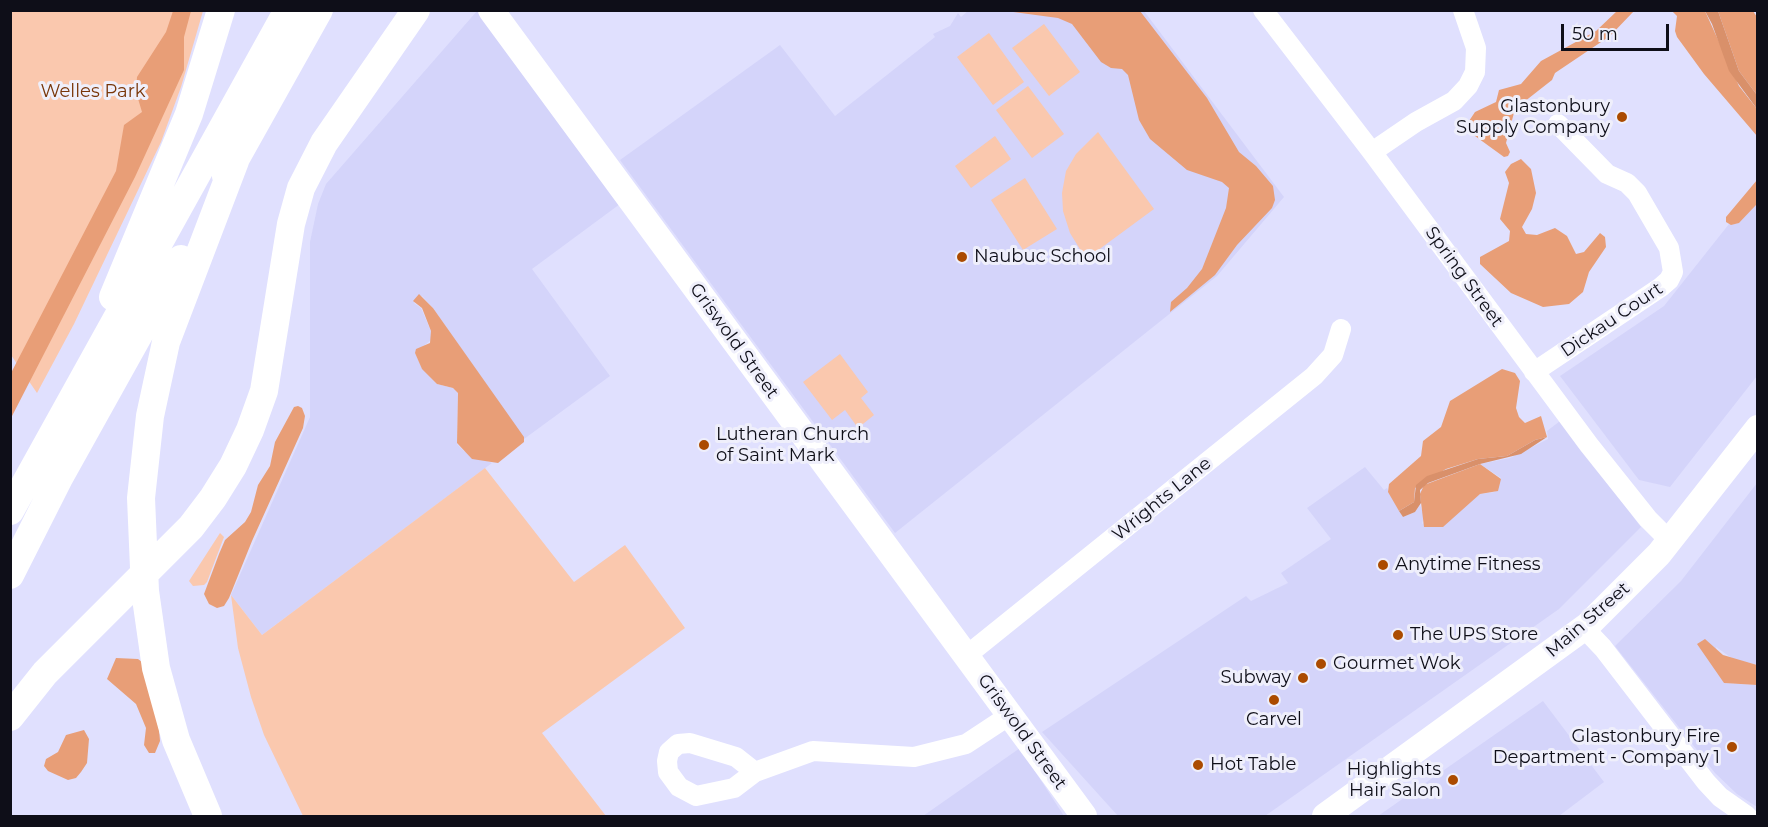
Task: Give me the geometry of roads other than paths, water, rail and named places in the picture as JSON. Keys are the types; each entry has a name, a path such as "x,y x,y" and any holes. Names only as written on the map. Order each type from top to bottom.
{"highway":[{"path":"104,342 119,281 186,121 221,10"},
{"path":"10,512 288,10"},
{"path":"10,575 59,478 319,10"},
{"path":"10,717 45,673 191,527 233,466 250,430 264,391 291,224 301,188 324,143 416,10"},
{"path":"208,816 170,721 156,668 146,603 142,555 143,472 160,367 179,303 235,161"}],"main road":[{"name":"Griswold Street","path":"491,10 1084,816"},
{"name":"Main Street","path":"1324,816 1584,628 1636,579 1670,541 1758,428"}],"street":[{"name":"Spring Street","path":"1263,10 1372,152 1534,372 1648,519 1670,541"},
{"path":"1372,152 1416,122 1454,101 1468,86 1474,72 1476,48 1463,10"},
{"name":"Dickau Court","path":"1534,372 1661,287 1669,280 1672,272 1669,248 1637,193 1627,183 1607,174 1558,124"},
{"name":"Wrights Lane","path":"966,656 1314,376 1333,355 1341,329"},
{"path":"1584,628 1603,648 1706,782 1720,797 1747,816"},
{"path":"756,772 813,750 914,757 966,744 1010,715"}],"place":[{"name":"Glastonbury Supply Company","path":"1622,117"},
{"name":"Naubuc School","path":"962,257"},
{"name":"Lutheran Church of Saint Mark","path":"704,445"},
{"name":"Anytime Fitness","path":"1383,565"},
{"name":"The UPS Store","path":"1398,635"},
{"name":"Gourmet Wok","path":"1321,664"},
{"name":"Subway","path":"1303,678"},
{"name":"Carvel","path":"1274,700"},
{"name":"Glastonbury Fire Department - Company 1","path":"1732,747"},
{"name":"Hot Table","path":"1198,765"},
{"name":"Highlights Hair Salon","path":"1453,780"}],"park label":[{"name":"Welles Park","path":"93,92"}]}
